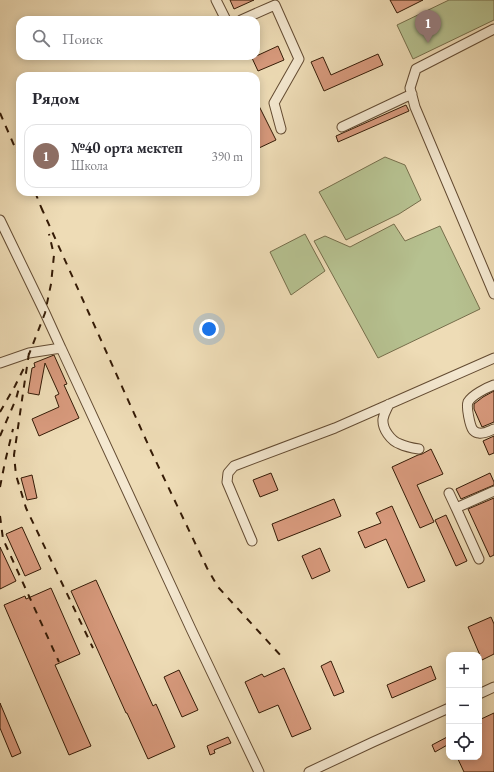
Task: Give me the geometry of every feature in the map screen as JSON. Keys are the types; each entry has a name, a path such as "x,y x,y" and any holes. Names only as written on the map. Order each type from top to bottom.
{"street":[{"path":"216,0 224,16"},
{"path":"250,16 275,5 299,58 274,103 281,129"},
{"path":"494,29 416,69 410,88 415,107 494,294"},
{"path":"342,127 412,94"},
{"path":"0,220 45,313 187,622 259,772"},
{"path":"0,363 29,353 61,348"},
{"path":"252,541 227,482 228,473 231,468 335,428 494,358"},
{"path":"494,385 488,387 473,397 468,403 467,409 473,430 478,433 483,433 494,429"},
{"path":"389,404 383,420 384,427 389,436 398,444 418,449"},
{"path":"456,508 494,491"},
{"path":"449,493 479,558"},
{"path":"482,693 494,687"},
{"path":"310,772 446,709"}],"green space":[{"path":"449,0 494,0 494,20 413,59 397,25"},
{"path":"385,157 405,165 421,200 399,214 346,240 319,192"},
{"path":"394,224 405,241 440,226 480,309 378,358 314,241 325,236 350,247"},
{"path":"305,234 325,271 291,295 270,252"}],"building":[{"path":"230,0 254,0 234,9"},
{"path":"390,0 423,0 397,13"},
{"path":"278,46 284,60 258,71 253,60 260,60 260,54"},
{"path":"378,54 383,65 324,91 311,62 323,57 331,75"},
{"path":"406,105 409,111 338,142 336,136"},
{"path":"260,108 276,140 260,148"},
{"path":"54,355 67,384 64,385 79,418 39,436 32,419 59,407 55,396 59,394 45,363 39,395 28,393 32,368 35,367 34,363"},
{"path":"494,391 494,422 482,427 474,409 474,404"},
{"path":"494,436 494,453 489,455 483,441"},
{"path":"431,449 443,474 417,485 434,522 420,528 392,467"},
{"path":"271,473 278,490 260,497 253,480"},
{"path":"490,473 494,485 461,499 456,489"},
{"path":"32,475 37,498 27,500 21,478"},
{"path":"494,498 494,555 490,557 468,509"},
{"path":"334,499 341,516 278,541 272,524"},
{"path":"392,506 425,581 408,588 386,539 365,548 358,532 381,523 376,513"},
{"path":"446,515 467,561 456,566 435,520"},
{"path":"22,527 41,569 25,576 6,534"},
{"path":"0,547 16,581 0,589"},
{"path":"320,548 330,571 312,579 302,556"},
{"path":"96,580 153,706 156,704 175,747 148,759 71,591"},
{"path":"51,588 80,654 55,665 91,746 69,755 4,605 25,596 26,599"},
{"path":"491,617 494,624 494,654 482,660 482,652 479,652 468,627"},
{"path":"331,661 344,692 334,696 321,666"},
{"path":"431,666 436,679 392,698 387,685"},
{"path":"284,668 311,729 292,737 278,705 259,713 245,682 262,674 264,677"},
{"path":"179,670 198,710 182,717 164,677"},
{"path":"0,703 21,753 12,757 0,728"},
{"path":"494,713 494,772 464,772 458,760 482,760 482,719"},
{"path":"228,737 231,743 214,750 215,753 210,755 207,746"},
{"path":"446,738 446,746 435,752 432,745"}],"railway":[{"path":"0,113 16,150"},
{"path":"37,196 43,212"},
{"path":"41,207 151,451 207,568 218,587 282,657"},
{"path":"28,357 45,313 51,284 54,255 49,234"},
{"path":"29,353 14,455 16,475 26,508 93,648"},
{"path":"0,412 24,368"},
{"path":"0,436 16,399 19,388"},
{"path":"0,487 13,429"},
{"path":"0,516 3,539 59,662"}],"place":[{"name":"№40 орта мектеп","path":"428,43"}]}
